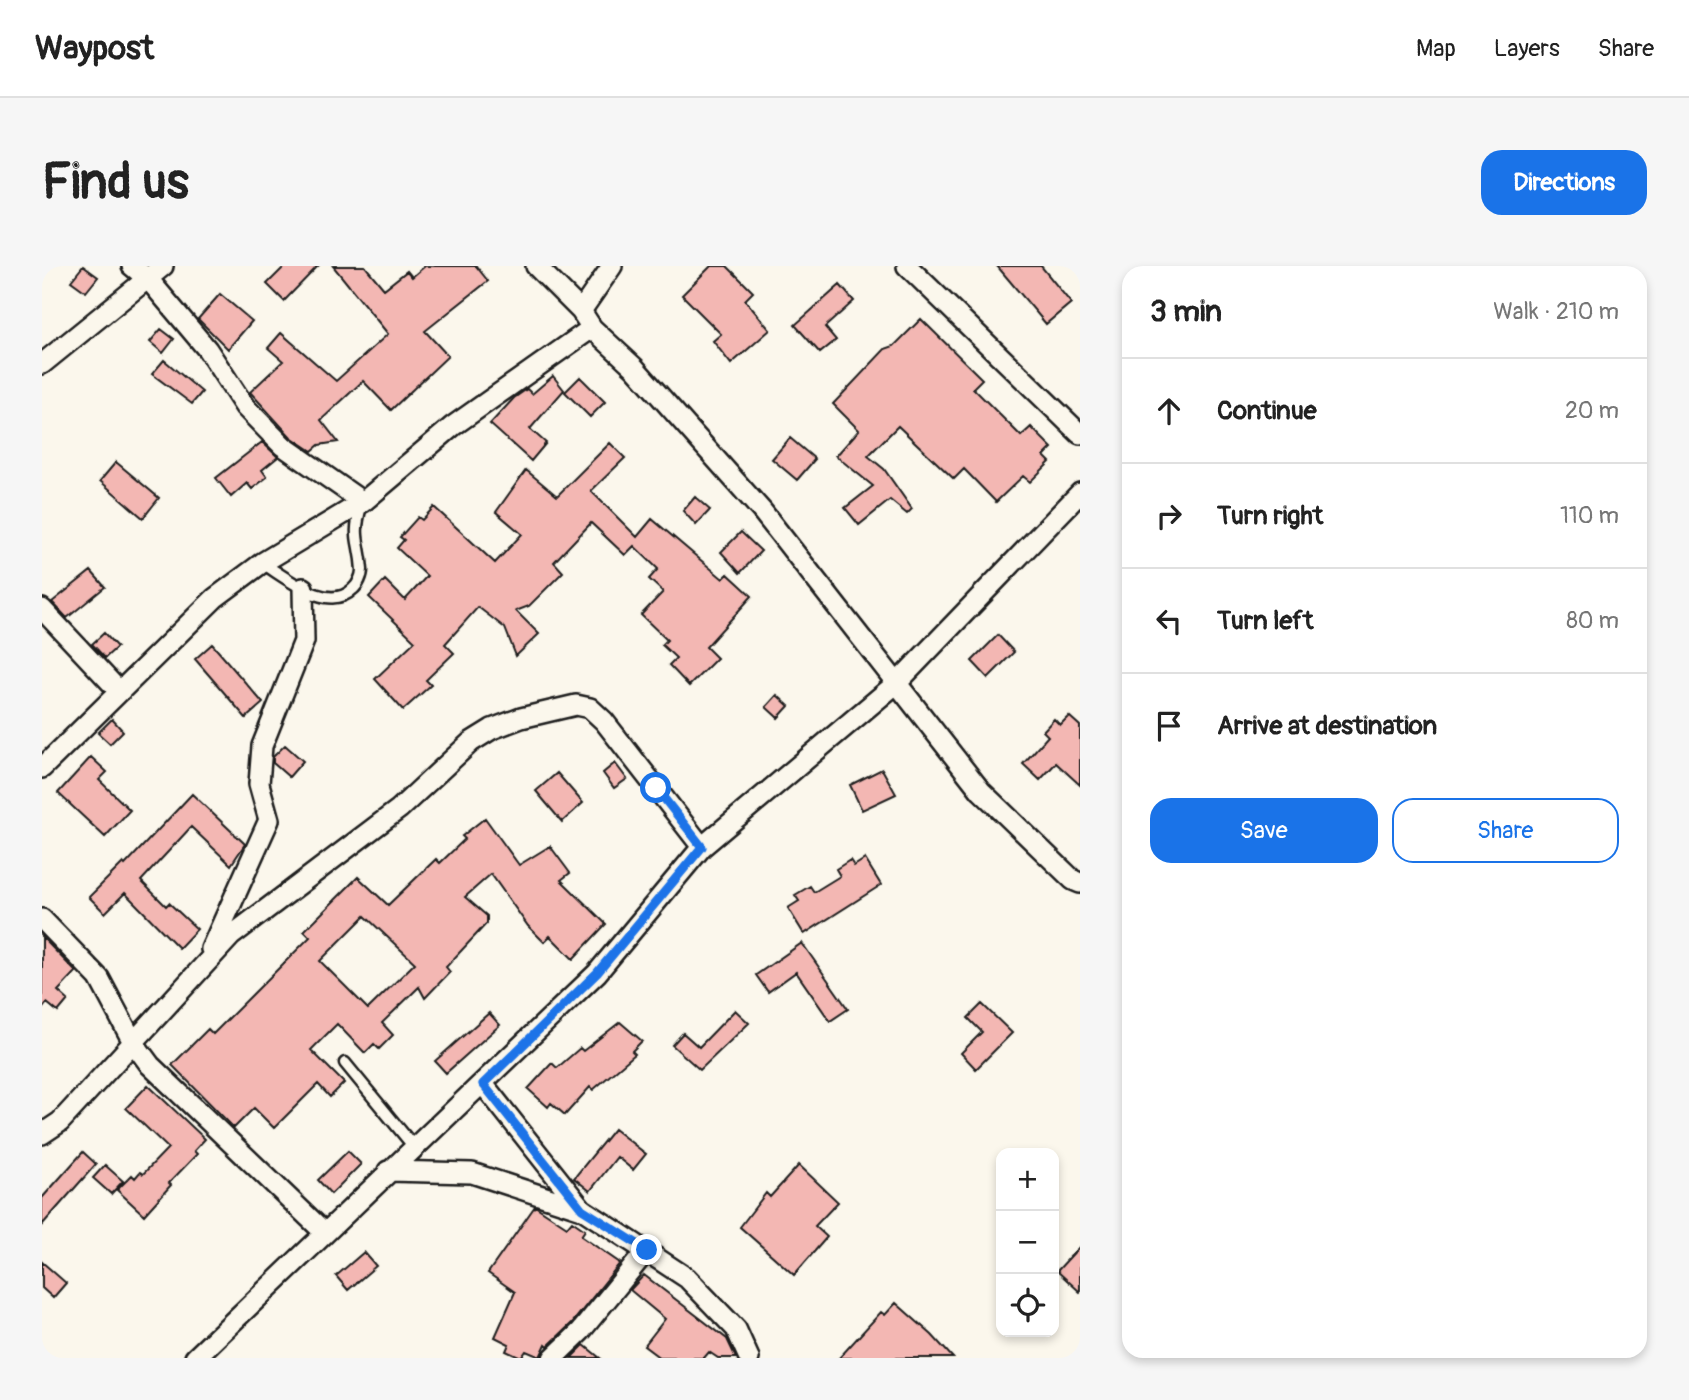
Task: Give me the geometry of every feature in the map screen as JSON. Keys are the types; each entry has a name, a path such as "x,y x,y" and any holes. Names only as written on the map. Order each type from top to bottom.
{"street":[{"path":"132,266 156,273 245,407 283,446 363,502"},
{"path":"536,266 581,311 592,328 635,368 762,511 981,791 1080,883"},
{"path":"581,311 612,266"},
{"path":"907,266 1080,434"},
{"path":"42,363 156,273"},
{"path":"42,768 50,753 215,598 262,563 363,502 453,426 592,328"},
{"path":"195,1358 597,973 702,847 898,682 1080,493"},
{"path":"206,960 269,820 259,784 262,746 304,641 303,588"},
{"path":"42,609 119,691"},
{"path":"42,1133 61,1122 206,960 231,936 400,809 471,742 492,729 521,718 576,705 590,708 604,721 702,847"},
{"path":"42,919 99,978 133,1042 150,1066 325,1233"},
{"path":"483,1084 582,1209"},
{"path":"388,1171 472,1174 582,1209 687,1278 736,1329 749,1358"},
{"path":"553,1358 581,1331 647,1250"}],"lane":[{"path":"262,563 303,588 332,600 355,587 362,572 354,531 363,502"},
{"path":"345,1063 414,1147"}],"building":[{"path":"83,266 98,277 86,292 71,281"},
{"path":"285,266 318,266 284,301 267,284"},
{"path":"333,266 365,266 384,289 407,271 412,277 425,266 476,266 488,281 425,331 448,356 391,410 363,381 321,420 338,442 319,445 312,451 291,437 250,392 283,361 268,348 281,333 336,381 388,334"},
{"path":"711,266 727,266 753,292 745,300 770,330 731,364 713,341 721,334 682,295"},
{"path":"997,266 1041,266 1071,303 1046,324"},
{"path":"840,285 854,301 825,327 836,340 820,353 795,325"},
{"path":"220,294 252,321 228,349 198,319"},
{"path":"921,319 982,379 973,388 1021,436 1031,427 1052,448 1044,456 1050,462 1030,482 1023,476 996,502 964,469 954,479 898,426 868,456 884,469 912,509 907,514 890,500 859,525 845,508 873,486 836,456 859,430 833,404 885,349 894,346"},
{"path":"161,329 174,339 163,353 150,342"},
{"path":"164,360 202,392 192,404 152,374"},
{"path":"553,376 564,390 530,429 546,443 531,461 490,424 514,398 527,389 532,394"},
{"path":"580,377 605,402 590,417 565,392"},
{"path":"790,438 815,459 797,480 772,459"},
{"path":"262,442 278,457 262,470 267,477 252,489 247,483 231,497 216,478"},
{"path":"610,443 625,458 591,491 637,537 652,519 723,579 728,574 752,596 706,647 717,658 689,686 669,665 676,658 662,645 667,640 641,615 663,592 649,579 658,569 634,546 625,555 591,523 554,562 563,572 529,606 516,611 539,634 516,656 505,628 478,607 445,644 454,653 426,680 431,685 403,710 375,679 415,641 369,597 385,580 405,600 427,576 397,548 404,540 400,537 418,517 422,520 434,507 495,563 522,534 496,512 526,470 557,496"},
{"path":"116,462 159,498 143,518 100,481"},
{"path":"695,497 710,510 696,525 683,511"},
{"path":"741,532 761,551 740,573 721,552"},
{"path":"91,571 105,587 67,618 52,602"},
{"path":"104,633 117,647 105,658 92,644"},
{"path":"998,635 1014,652 988,678 972,661"},
{"path":"212,644 263,703 246,718 195,659"},
{"path":"777,695 789,706 778,718 766,707"},
{"path":"1069,716 1080,726 1080,785 1056,763 1040,780 1023,764 1048,736 1043,731 1054,719 1060,725"},
{"path":"112,719 123,731 110,744 98,733"},
{"path":"285,745 303,761 289,777 273,763 273,757"},
{"path":"91,757 107,772 99,780 130,810 105,837 58,793"},
{"path":"615,763 627,779 614,788 603,773"},
{"path":"882,769 896,794 862,810 850,785"},
{"path":"557,773 583,803 562,822 536,791"},
{"path":"192,794 245,844 231,865 191,827 141,881 166,906 169,903 197,929 179,948 125,893 105,913 89,897 123,863 125,865"},
{"path":"485,818 519,865 550,846 570,873 561,880 606,924 573,959 550,936 544,942 528,926 491,874 465,897 487,916 487,923 446,967 450,972 425,998 419,987 382,1023 393,1035 379,1049 374,1044 365,1053 337,1024 311,1050 344,1083 330,1097 318,1084 274,1128 254,1108 234,1128 172,1065 208,1029 213,1034 310,937 304,931 358,877 388,905 436,859 440,863 465,839 462,836","holes":["365,916 415,963 368,1009 320,961"]},
{"path":"865,859 881,885 804,934 788,908 799,901 795,895 810,886 814,892 840,876 836,869 850,860 854,866"},
{"path":"42,937 76,972 58,991 68,1000 58,1012 47,1003 42,1009"},
{"path":"802,943 848,1009 830,1021 796,972 768,992 756,975"},
{"path":"982,1004 1012,1033 976,1069 961,1053 982,1032 968,1018"},
{"path":"735,1010 749,1023 700,1070 672,1045 683,1033 699,1047"},
{"path":"489,1013 500,1025 446,1073 435,1061"},
{"path":"620,1022 642,1041 632,1051 635,1054 593,1090 590,1087 565,1115 551,1103 548,1107 528,1089 552,1063 557,1068 580,1048 583,1051"},
{"path":"148,1085 205,1139 194,1151 197,1154 169,1183 171,1185 144,1215 117,1190 132,1175 135,1178 140,1172 143,1174 168,1148 126,1108"},
{"path":"614,1129 646,1154 633,1170 617,1157 590,1191 574,1178"},
{"path":"348,1151 361,1164 331,1194 318,1180"},
{"path":"83,1152 96,1164 42,1225 42,1198"},
{"path":"105,1165 123,1181 111,1194 93,1178"},
{"path":"799,1165 838,1202 815,1226 827,1237 794,1275 740,1227 766,1193 770,1197"},
{"path":"535,1206 567,1227 572,1221 585,1230 581,1236 620,1263 572,1323 548,1346 546,1344 540,1357 526,1351 521,1358 506,1351 509,1344 495,1337 515,1292 488,1273"},
{"path":"1080,1246 1080,1292 1059,1273 1059,1269"},
{"path":"364,1252 376,1266 348,1290 336,1276"},
{"path":"42,1262 66,1283 53,1298 42,1288"},
{"path":"644,1275 727,1339 736,1358 718,1358 709,1352 704,1358 660,1358 644,1346 665,1319 630,1290"},
{"path":"896,1303 953,1358 839,1358 881,1312 885,1315"},
{"path":"584,1345 600,1358 571,1358"}],"route":[{"path":"647,1250 582,1209 483,1084 597,973 702,847 656,788"}]}
